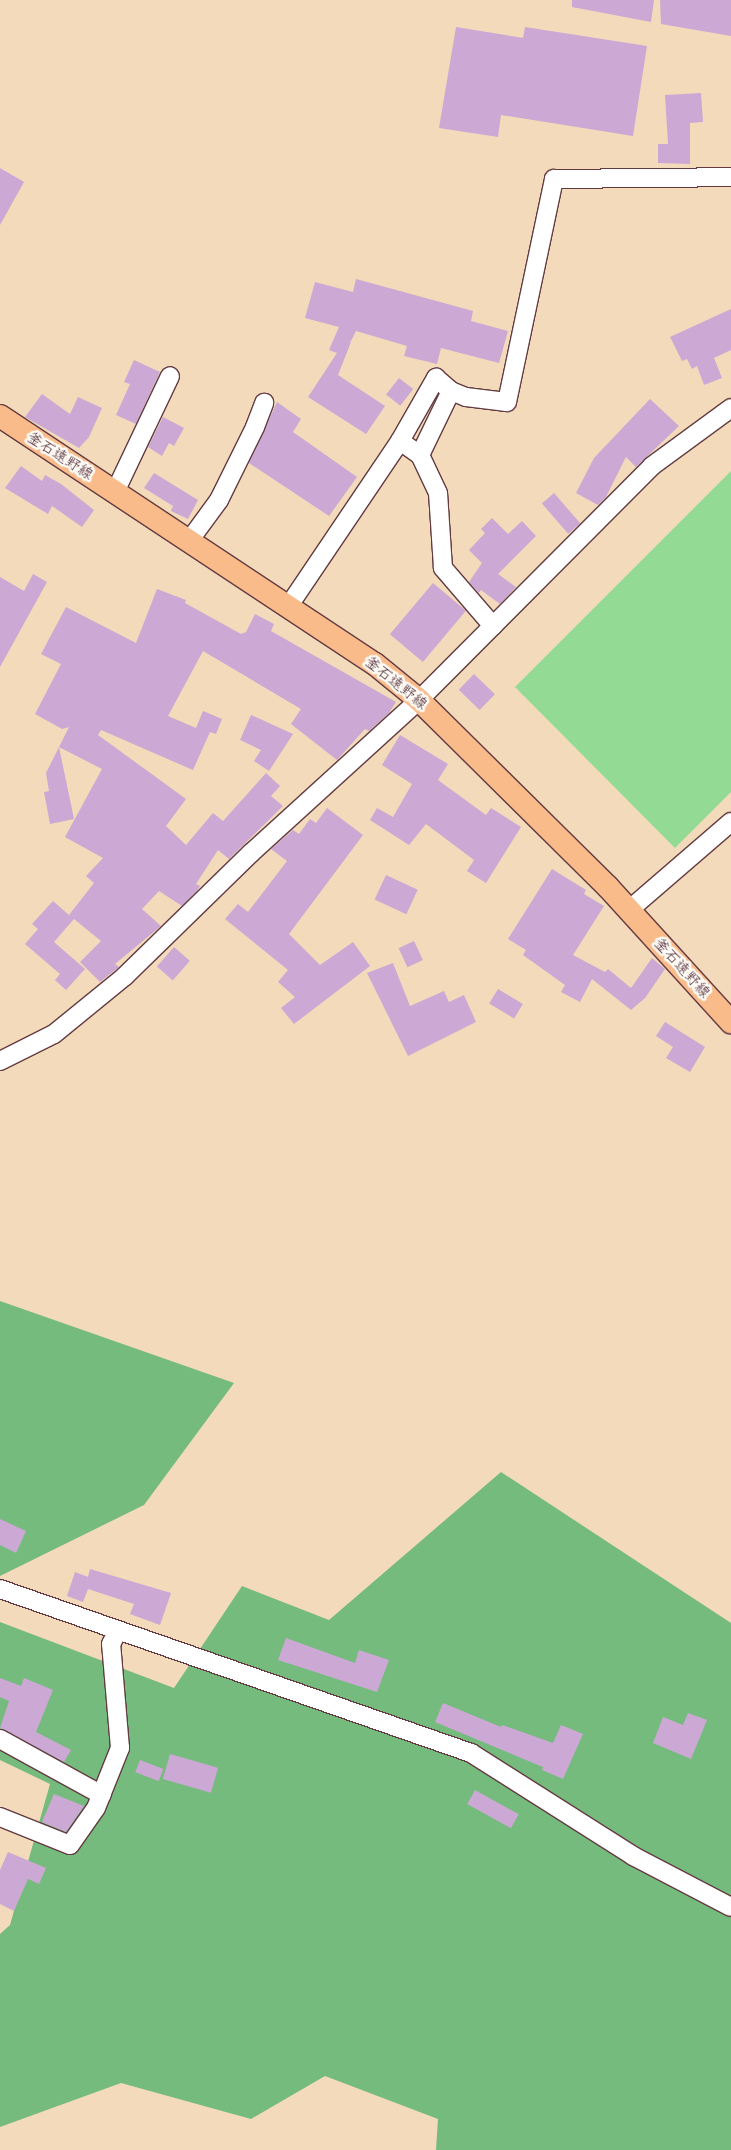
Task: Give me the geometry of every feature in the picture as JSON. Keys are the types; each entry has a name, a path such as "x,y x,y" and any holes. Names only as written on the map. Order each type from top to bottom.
{"main road":[{"name":"釜石遠野線","path":"0,416 375,664 419,700 629,910 731,1022"}],"street":[{"path":"288,607 400,441 436,378 451,391 466,397 507,402 554,179 731,177"},
{"path":"115,492 170,376"},
{"path":"420,455 451,391"},
{"path":"189,541 219,500 255,427 264,403"},
{"path":"0,1060 54,1034 125,976 251,853 419,700 652,466 731,408"},
{"path":"400,441 420,455 438,493 443,568 493,626"},
{"path":"629,910 731,822"},
{"path":"0,1589 118,1631 256,1676 471,1753 633,1856 731,1908"},
{"path":"0,1817 70,1845 96,1808 120,1748 111,1644 118,1631"},
{"path":"0,1739 102,1795"}],"green space":[{"path":"731,471 731,792 675,848 515,687"},
{"path":"0,1301 234,1383 144,1505 0,1576"},
{"path":"501,1472 731,1623 731,2150 436,2150 438,2119 325,2076 251,2119 121,2083 0,2127 0,1934 10,1925 50,1784 0,1760 0,1622 174,1688 242,1586 329,1620"}],"building":[{"path":"572,0 654,0 651,22 572,7"},
{"path":"660,0 731,0 731,36 661,24"},
{"path":"456,27 523,38 525,27 647,46 633,136 501,115 498,137 439,128"},
{"path":"701,93 703,122 690,123 690,164 658,163 658,144 668,144 665,95"},
{"path":"0,168 24,182 0,225"},
{"path":"356,279 473,311 471,321 508,331 499,363 441,348 437,364 404,356 407,346 356,331 351,341 349,341 351,342 338,375 385,406 366,434 308,397 337,353 329,350 339,327 305,318 315,282 353,292"},
{"path":"731,309 731,350 714,358 722,378 704,385 697,366 692,369 687,359 682,361 670,337"},
{"path":"134,360 160,372 136,424 116,415 130,384 124,382"},
{"path":"399,378 413,389 400,406 386,395"},
{"path":"42,394 70,414 78,397 102,408 89,437 79,448 25,417"},
{"path":"650,399 679,426 636,467 626,457 606,497 598,505 576,493 594,458"},
{"path":"277,402 301,419 293,432 357,477 329,516 249,463"},
{"path":"163,417 184,428 174,446 169,443 162,456 148,447"},
{"path":"21,466 42,481 45,475 61,484 94,510 82,527 52,506 48,514 5,488"},
{"path":"154,473 198,500 188,519 171,511 173,506 144,488"},
{"path":"554,493 580,523 568,534 542,503"},
{"path":"492,518 508,534 522,521 536,536 498,574 516,587 500,604 481,590 479,593 469,582 482,563 469,550 485,533 481,529"},
{"path":"33,574 47,582 0,667 0,577 24,591"},
{"path":"433,583 466,611 423,662 390,634"},
{"path":"157,589 186,600 185,603 241,634 246,632 255,614 274,624 271,631 396,702 389,713 369,731 365,729 337,760 291,724 301,709 203,651 168,716 196,728 203,711 222,719 216,734 210,732 193,770 101,730 98,735 186,799 166,826 186,845 213,813 223,821 266,773 280,786 271,796 283,806 229,859 218,850 196,884 200,886 197,891 182,906 159,891 142,909 161,926 115,964 119,967 100,982 80,962 101,941 74,919 54,942 85,969 66,990 55,980 60,974 25,944 38,929 32,924 53,901 69,915 94,883 86,876 103,858 65,837 102,769 59,747 69,727 62,729 35,714 61,664 41,654 66,607 136,643"},
{"path":"474,674 495,694 480,710 459,690"},
{"path":"251,715 293,734 269,771 254,761 261,750 240,740"},
{"path":"400,735 448,764 438,780 486,815 491,808 521,827 486,883 467,871 474,860 426,824 409,845 370,820 377,808 393,817 412,784 382,765"},
{"path":"59,747 74,819 50,824 44,792 49,791 46,773"},
{"path":"327,808 363,835 289,934 320,965 353,942 370,966 294,1024 281,1008 295,997 278,982 288,970 225,919 238,904 248,912 287,861 271,849 293,830 299,834 310,819 316,823"},
{"path":"552,869 586,890 584,894 604,906 573,955 605,972 608,969 631,988 652,958 665,969 645,998 631,1010 592,979 580,1002 561,992 565,985 523,955 526,950 508,939"},
{"path":"386,875 418,890 406,914 375,899"},
{"path":"414,941 423,960 407,967 399,948"},
{"path":"174,947 190,961 173,980 157,967"},
{"path":"393,963 410,1006 444,991 449,1002 464,995 476,1022 408,1056 367,973"},
{"path":"498,989 523,1004 514,1019 489,1004"},
{"path":"665,1022 705,1047 690,1072 666,1058 673,1047 656,1036"},
{"path":"0,1519 26,1531 16,1553 0,1545"},
{"path":"90,1569 171,1593 160,1625 130,1614 134,1604 88,1589 83,1602 67,1596 75,1572 88,1577"},
{"path":"286,1638 355,1663 359,1650 389,1660 377,1692 278,1660"},
{"path":"0,1678 21,1686 24,1678 53,1690 36,1732 71,1750 64,1762 0,1728 9,1701 0,1697"},
{"path":"443,1703 501,1727 502,1725 553,1743 561,1725 583,1734 563,1779 542,1770 543,1767 435,1722"},
{"path":"688,1713 707,1720 691,1759 653,1743 663,1717 683,1725"},
{"path":"170,1754 218,1768 211,1793 163,1779"},
{"path":"140,1760 163,1769 159,1781 135,1772"},
{"path":"475,1790 519,1814 511,1828 467,1804"},
{"path":"54,1794 84,1806 66,1832 42,1822"},
{"path":"8,1852 46,1868 39,1884 28,1879 14,1911 0,1904 0,1870"}]}
